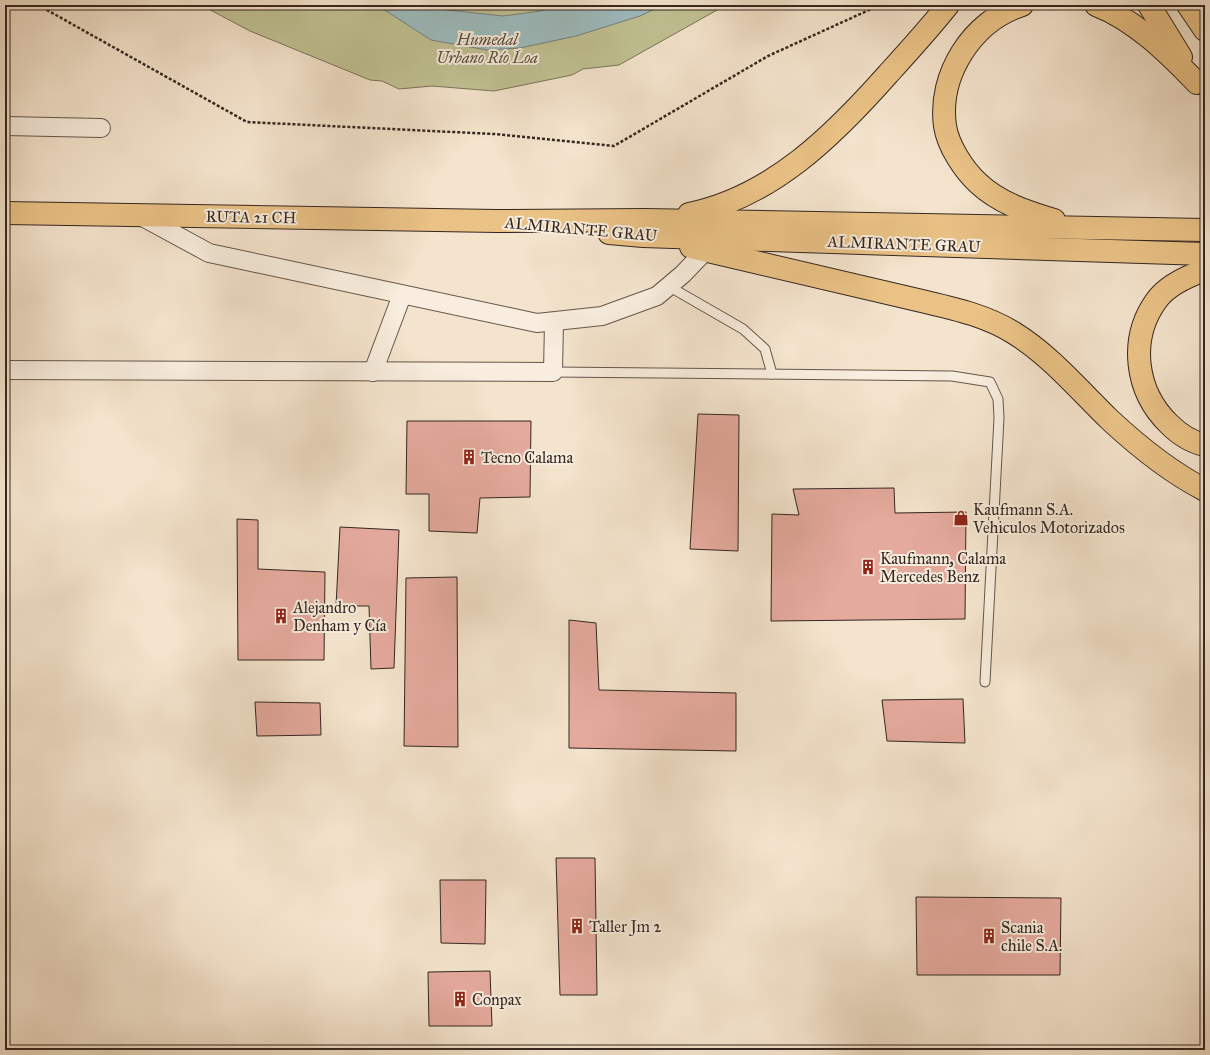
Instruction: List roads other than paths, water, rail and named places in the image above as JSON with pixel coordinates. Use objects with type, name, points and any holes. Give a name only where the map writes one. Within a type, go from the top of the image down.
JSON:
[{"type":"highway","points":[[644,228],[724,204],[742,196],[788,168],[820,144],[853,113],[948,5]]},
{"type":"highway","points":[[1022,5],[994,19],[980,29],[969,41],[954,68],[945,98],[945,128],[950,142],[966,169],[978,183],[991,194],[1028,212],[1078,227]]},
{"type":"highway","points":[[1096,5],[1130,23],[1146,35],[1176,61],[1201,89]]},
{"type":"highway","points":[[1149,5],[1201,89]]},
{"type":"highway","points":[[1188,5],[1205,30]]},
{"type":"highway","name":"RUTA 21 CH","points":[[5,213],[497,221]]},
{"type":"highway","name":"ALMIRANTE GRAU","points":[[497,221],[1205,254]]},
{"type":"highway","name":"ALMIRANTE GRAU","points":[[644,228],[1078,227],[1205,230]]},
{"type":"highway","points":[[644,228],[705,250],[964,311],[999,324],[1014,333],[1052,361],[1111,420],[1149,453],[1176,474],[1205,490]]},
{"type":"highway","points":[[1205,270],[1166,290],[1157,300],[1145,320],[1141,332],[1138,360],[1146,391],[1153,405],[1165,420],[1188,439],[1205,445]]},
{"type":"street","points":[[5,126],[101,128]]},
{"type":"street","points":[[138,215],[209,253],[538,324],[602,316],[657,296],[670,287],[705,250]]},
{"type":"street","points":[[373,372],[402,295]]},
{"type":"street","points":[[5,370],[553,372],[554,322]]},
{"type":"lane","points":[[670,287],[743,328],[765,349],[772,374]]},
{"type":"lane","points":[[553,372],[952,376],[990,382],[998,399],[999,418],[985,682]]},
{"type":"water","points":[[377,5],[402,5],[503,16],[541,11],[564,5],[663,5],[640,16],[576,36],[520,48],[487,50],[431,40]]},
{"type":"place","name":"Tecno Calama","points":[[469,457]]},
{"type":"place","name":"Kaufmann S.A. Vehiculos Motorizados","points":[[961,518]]},
{"type":"place","name":"Kaufmann, Calama Mercedes Benz","points":[[868,567]]},
{"type":"place","name":"Alejandro Denham y Cía","points":[[281,616]]},
{"type":"place","name":"Taller Jm 2","points":[[577,926]]},
{"type":"place","name":"Scania chile S.A.","points":[[989,936]]},
{"type":"place","name":"Conpax","points":[[460,999]]},
{"type":"park label","name":"Humedal Urbano Río Loa","points":[[487,48]]}]
